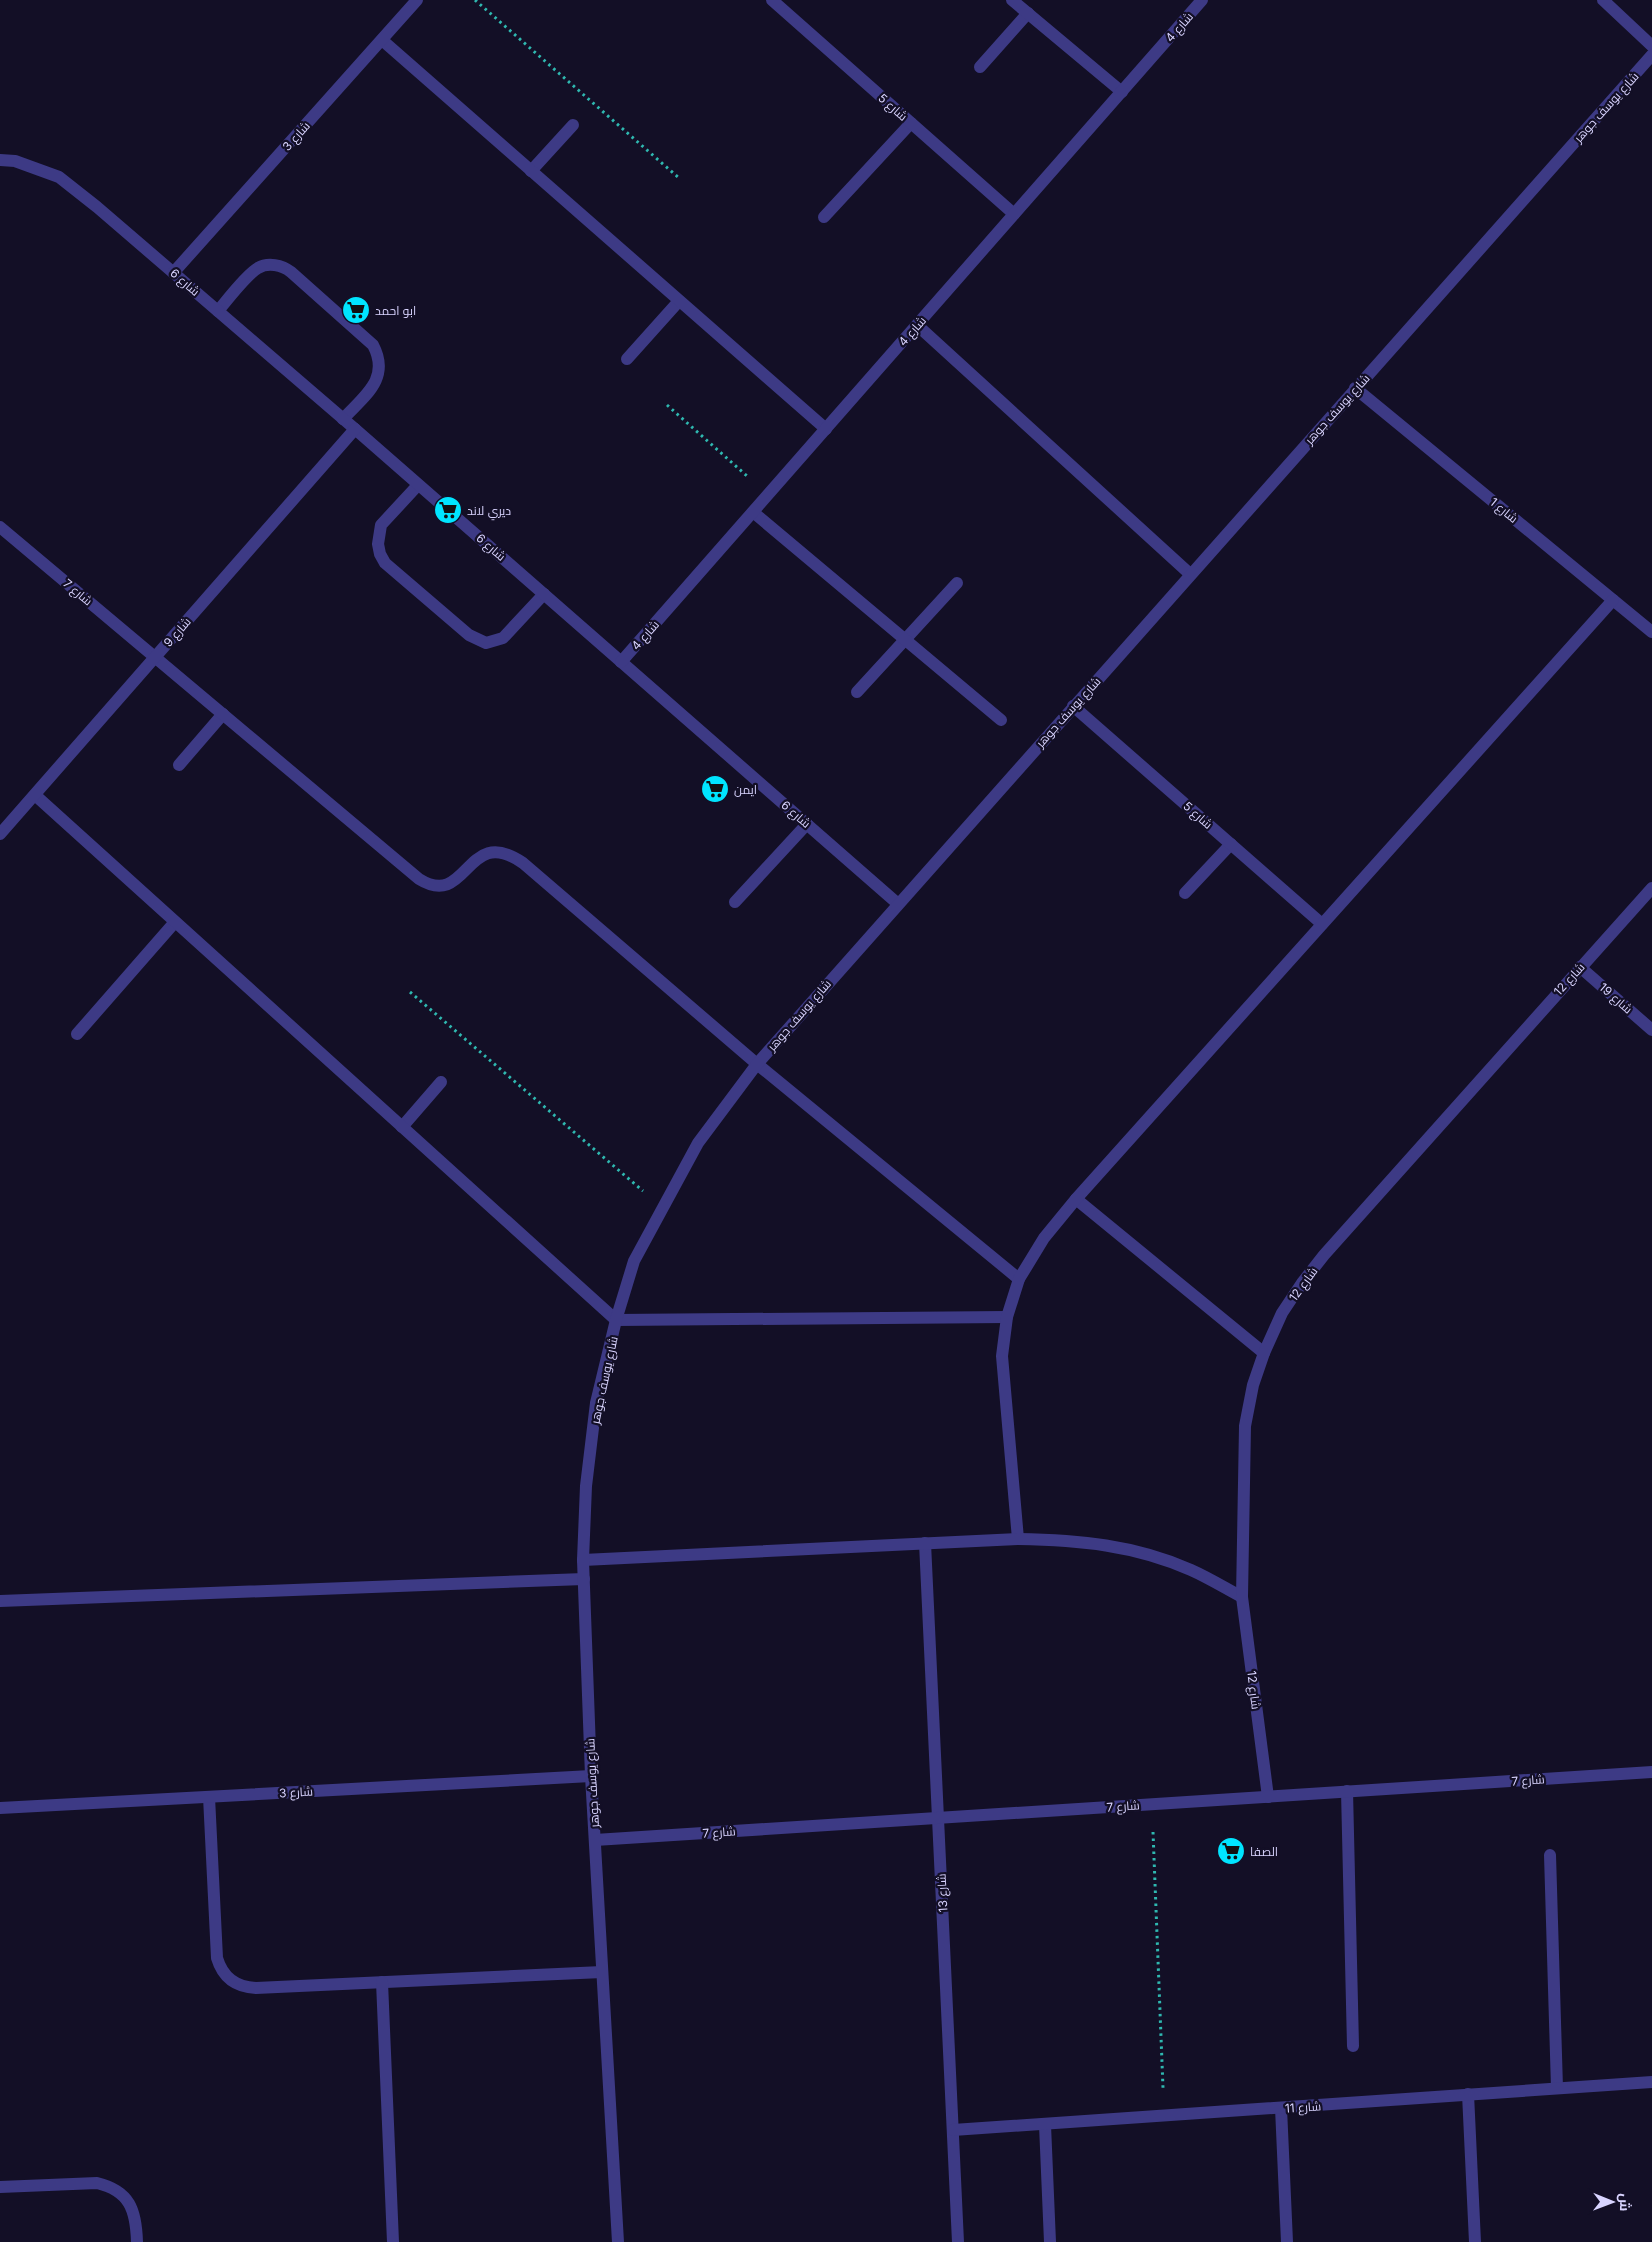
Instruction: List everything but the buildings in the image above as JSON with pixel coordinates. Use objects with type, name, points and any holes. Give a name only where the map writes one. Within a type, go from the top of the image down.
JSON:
[{"type":"street","name":"شارع 3","points":[[174,272],[417,0]]},
{"type":"street","name":"شارع 5","points":[[772,0],[1014,214]]},
{"type":"street","points":[[1012,0],[1122,92]]},
{"type":"street","name":"شارع 4","points":[[621,662],[1202,0]]},
{"type":"street","points":[[1603,0],[1652,46]]},
{"type":"street","points":[[980,67],[1028,13]]},
{"type":"street","points":[[382,40],[826,429]]},
{"type":"street","name":"شارع يوسف جوهر","points":[[618,2242],[591,1776],[583,1560],[586,1486],[596,1403],[616,1320],[634,1261],[698,1143],[757,1064],[897,903],[1652,55]]},
{"type":"street","points":[[824,217],[911,123]]},
{"type":"street","points":[[531,171],[574,125]]},
{"type":"street","name":"شارع 6","points":[[0,160],[15,161],[59,177],[174,272],[897,903]]},
{"type":"street","points":[[218,311],[257,268],[275,265],[284,267],[291,272],[373,345],[378,354],[380,364],[376,382],[343,419]]},
{"type":"street","points":[[627,359],[679,300]]},
{"type":"street","points":[[917,325],[1190,574]]},
{"type":"street","name":"شارع 1","points":[[1355,388],[1652,632]]},
{"type":"street","name":"شارع 9","points":[[0,834],[356,429]]},
{"type":"street","points":[[418,485],[381,525],[378,544],[385,563],[469,636],[486,643],[503,638],[544,594]]},
{"type":"street","points":[[753,512],[1001,720]]},
{"type":"street","name":"شارع 7","points":[[0,527],[428,884],[437,887],[447,885],[456,880],[477,858],[488,853],[501,853],[513,856],[757,1064],[1020,1279]]},
{"type":"street","points":[[857,692],[957,583]]},
{"type":"street","points":[[1018,1539],[1002,1356],[1007,1317],[1020,1279],[1044,1238],[1322,924],[1613,600]]},
{"type":"street","name":"شارع 5","points":[[1073,706],[1322,924]]},
{"type":"street","points":[[179,766],[223,714]]},
{"type":"street","points":[[35,795],[616,1320],[1007,1317]]},
{"type":"street","points":[[735,902],[808,824]]},
{"type":"street","points":[[1185,893],[1231,844]]},
{"type":"street","name":"شارع 12","points":[[1268,1797],[1242,1597],[1245,1426],[1253,1385],[1264,1353],[1282,1313],[1302,1283],[1652,888]]},
{"type":"street","points":[[77,1034],[175,922]]},
{"type":"street","name":"شارع 19","points":[[1580,967],[1652,1030]]},
{"type":"street","points":[[402,1127],[441,1082]]},
{"type":"street","points":[[1076,1200],[1264,1353]]},
{"type":"street","points":[[583,1560],[1018,1539],[1077,1540],[1134,1550],[1190,1570],[1242,1597]]},
{"type":"street","name":"شارع 13","points":[[925,1543],[958,2242]]},
{"type":"street","points":[[0,1601],[584,1579]]},
{"type":"street","name":"شارع 7","points":[[595,1840],[1652,1772]]},
{"type":"street","name":"شارع 3","points":[[0,1808],[591,1776]]},
{"type":"street","points":[[1347,1791],[1353,2046]]},
{"type":"street","points":[[209,1796],[217,1958],[220,1968],[235,1984],[256,1988],[602,1972]]},
{"type":"street","points":[[1550,1855],[1557,2088]]},
{"type":"street","points":[[382,1982],[394,2242]]},
{"type":"street","name":"شارع 11","points":[[953,2130],[1652,2082]]},
{"type":"street","points":[[1468,2094],[1475,2242]]},
{"type":"street","points":[[1281,2108],[1287,2242]]},
{"type":"street","points":[[1045,2125],[1050,2242]]},
{"type":"street","points":[[0,2187],[97,2183],[110,2186],[120,2192],[129,2202],[136,2226],[137,2242]]},
{"type":"path","points":[[475,0],[679,178]]},
{"type":"path","points":[[667,405],[769,494]]},
{"type":"path","points":[[410,992],[662,1208]]},
{"type":"path","points":[[1152,1804],[1164,2116]]},
{"type":"place","name":"ابو احمد","points":[[356,310]]},
{"type":"place","name":"ديري لاند","points":[[448,510]]},
{"type":"place","name":"ايمن","points":[[715,789]]},
{"type":"place","name":"الصفا","points":[[1231,1851]]}]
